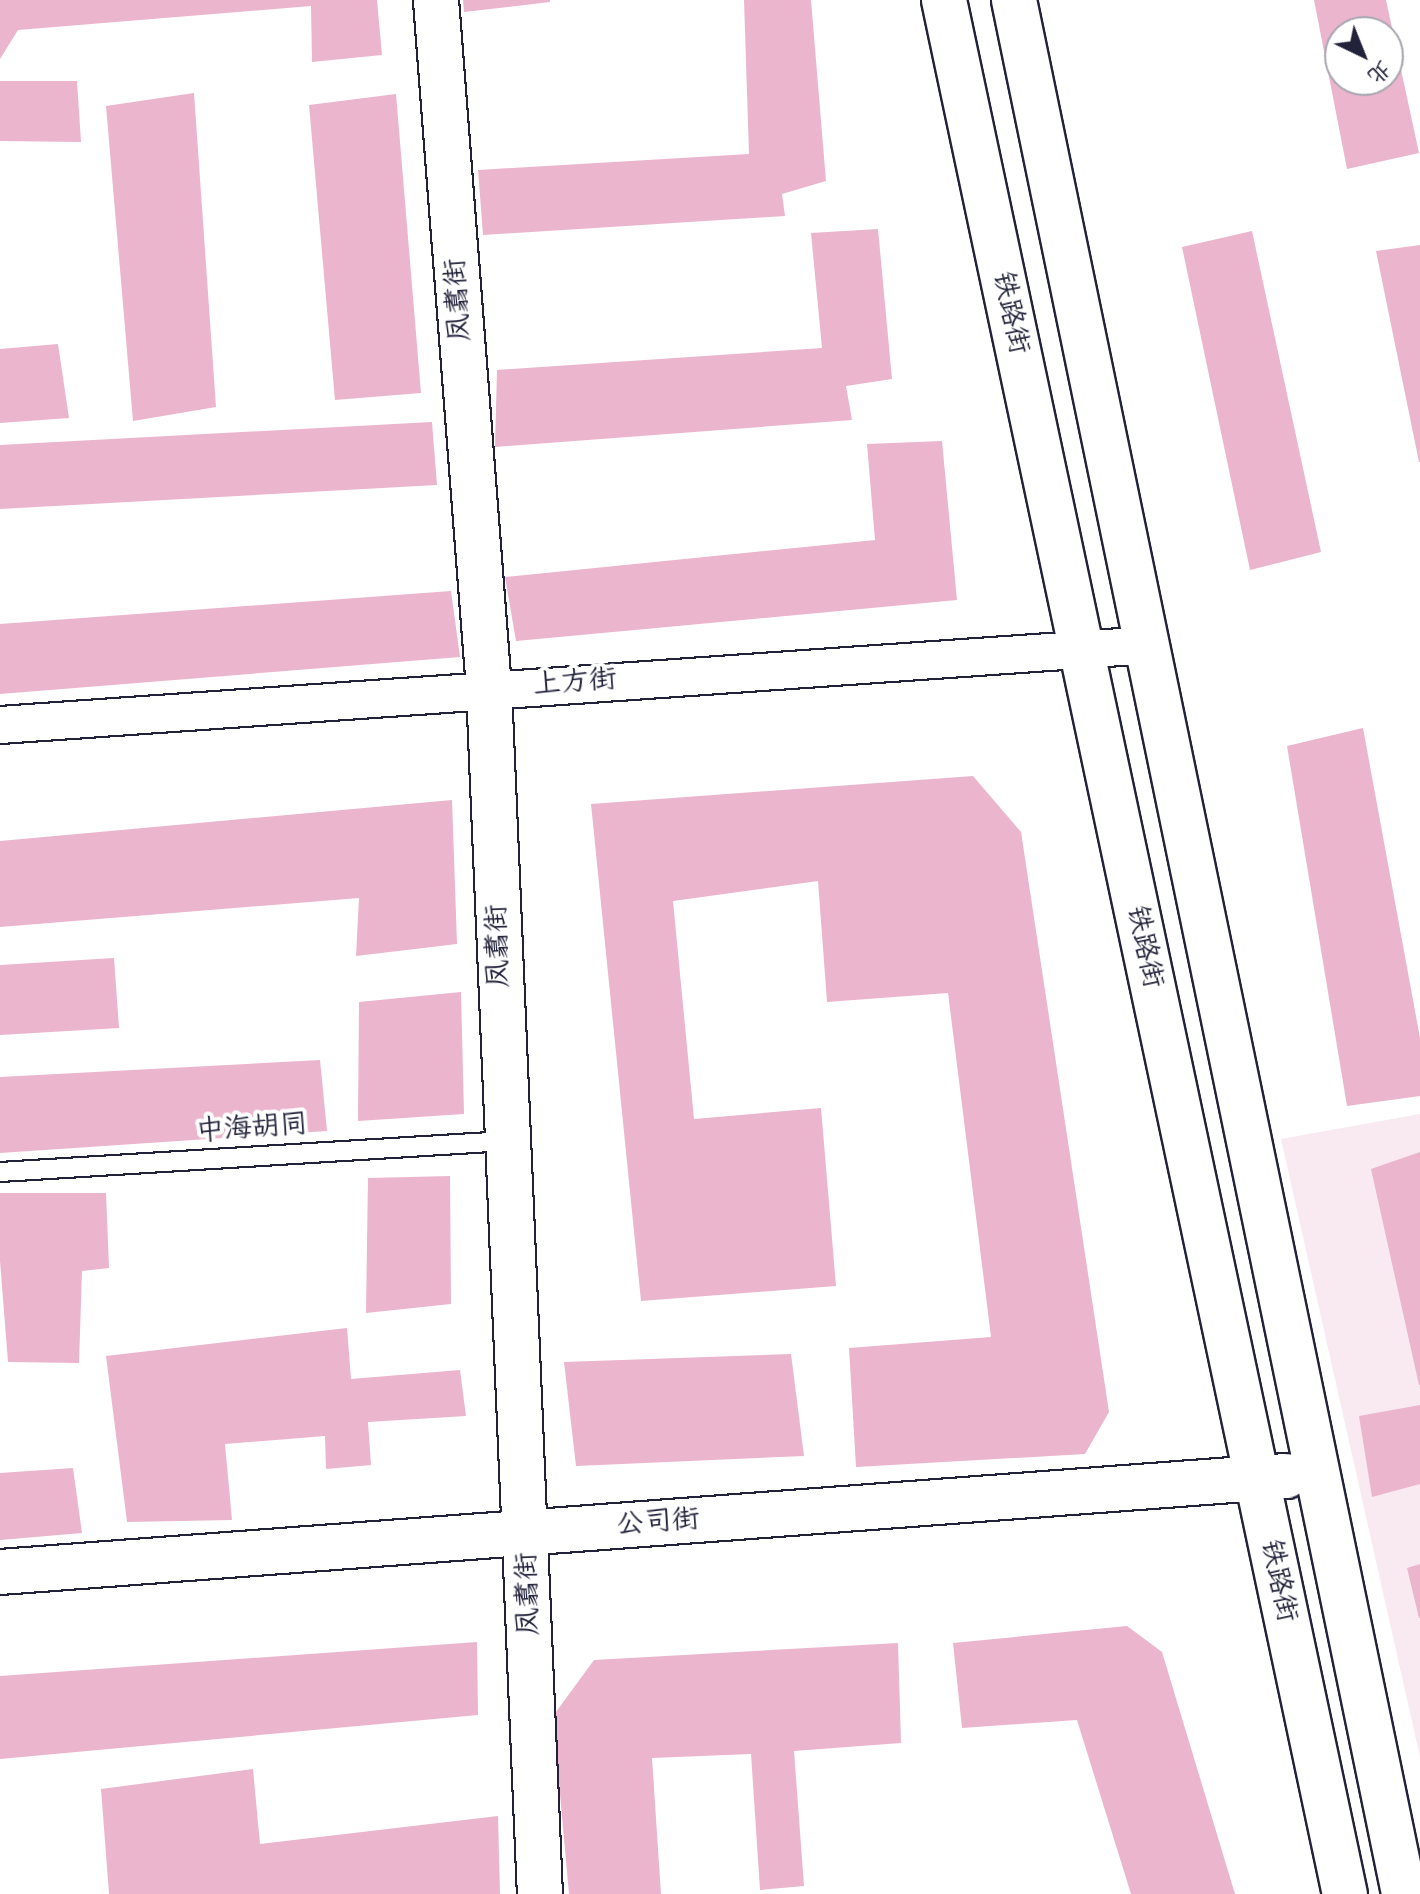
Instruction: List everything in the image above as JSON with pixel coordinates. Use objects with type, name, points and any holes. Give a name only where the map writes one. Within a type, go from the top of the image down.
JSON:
[{"type":"main road","name":"凤翥街","points":[[436,0],[489,689],[540,1894]]},
{"type":"main road","name":"铁路街","points":[[944,0],[1345,1894]]},
{"type":"main road","points":[[1014,0],[1150,645],[1316,1474],[1404,1894]]},
{"type":"main road","name":"公司街","points":[[0,1572],[1316,1474]]},
{"type":"street","name":"上方街","points":[[0,725],[1150,645]]},
{"type":"lane","name":"中海胡同","points":[[0,1172],[507,1141]]},
{"type":"shaded area","points":[[1420,1114],[1420,1757],[1281,1139]]},
{"type":"building","points":[[0,0],[377,0],[382,55],[312,62],[311,6],[18,30],[0,59]]},
{"type":"building","points":[[463,0],[550,0],[550,2],[464,12]]},
{"type":"building","points":[[744,0],[811,0],[826,181],[782,194],[785,216],[483,235],[478,170],[749,154]]},
{"type":"building","points":[[1314,0],[1386,0],[1389,16],[1324,16],[1324,51]]},
{"type":"building","points":[[0,81],[77,81],[81,142],[0,141]]},
{"type":"building","points":[[1404,83],[1419,153],[1347,169],[1333,96],[1404,96]]},
{"type":"building","points":[[194,93],[216,407],[133,421],[106,106]]},
{"type":"building","points":[[396,94],[421,393],[335,400],[309,105]]},
{"type":"building","points":[[878,229],[892,379],[846,386],[852,420],[495,447],[497,370],[822,348],[811,233]]},
{"type":"building","points":[[1252,231],[1321,552],[1250,570],[1182,247]]},
{"type":"building","points":[[1420,245],[1420,462],[1419,462],[1376,251]]},
{"type":"building","points":[[58,344],[69,418],[0,423],[0,349]]},
{"type":"building","points":[[432,422],[437,485],[0,509],[0,445]]},
{"type":"building","points":[[942,441],[957,600],[516,641],[505,577],[875,540],[867,444]]},
{"type":"building","points":[[451,591],[460,657],[0,694],[0,624]]},
{"type":"building","points":[[1363,728],[1420,1038],[1420,1096],[1347,1106],[1287,746]]},
{"type":"building","points":[[973,776],[1021,832],[1109,1412],[1085,1454],[856,1467],[849,1348],[991,1337],[948,993],[827,1002],[818,881],[673,901],[694,1119],[821,1108],[836,1286],[641,1301],[591,804]]},
{"type":"building","points":[[452,800],[457,944],[356,956],[359,898],[0,927],[0,841]]},
{"type":"building","points":[[114,958],[119,1028],[0,1035],[0,965]]},
{"type":"building","points":[[461,992],[464,1114],[358,1121],[359,1002]]},
{"type":"building","points":[[320,1060],[327,1131],[0,1153],[0,1077]]},
{"type":"building","points":[[1420,1152],[1420,1385],[1419,1385],[1371,1169]]},
{"type":"building","points":[[450,1176],[451,1304],[366,1313],[368,1178]]},
{"type":"building","points":[[0,1193],[106,1193],[109,1268],[82,1271],[79,1363],[8,1362],[0,1261]]},
{"type":"building","points":[[347,1328],[351,1379],[460,1370],[466,1416],[368,1422],[371,1465],[326,1469],[325,1436],[225,1444],[232,1520],[127,1522],[106,1356]]},
{"type":"building","points":[[791,1354],[804,1456],[576,1466],[564,1362]]},
{"type":"building","points":[[1420,1405],[1420,1484],[1372,1497],[1359,1416]]},
{"type":"building","points":[[73,1468],[82,1533],[0,1540],[0,1473]]},
{"type":"building","points":[[1420,1564],[1420,1618],[1419,1618],[1407,1568]]},
{"type":"building","points":[[1127,1626],[1162,1652],[1235,1894],[1131,1894],[1077,1720],[962,1728],[953,1643]]},
{"type":"building","points":[[477,1642],[478,1715],[0,1759],[0,1676]]},
{"type":"building","points":[[898,1643],[901,1743],[794,1751],[804,1886],[760,1890],[751,1754],[652,1758],[661,1894],[569,1894],[553,1716],[594,1660]]},
{"type":"building","points":[[253,1769],[260,1844],[498,1816],[500,1894],[109,1894],[101,1789]]}]
